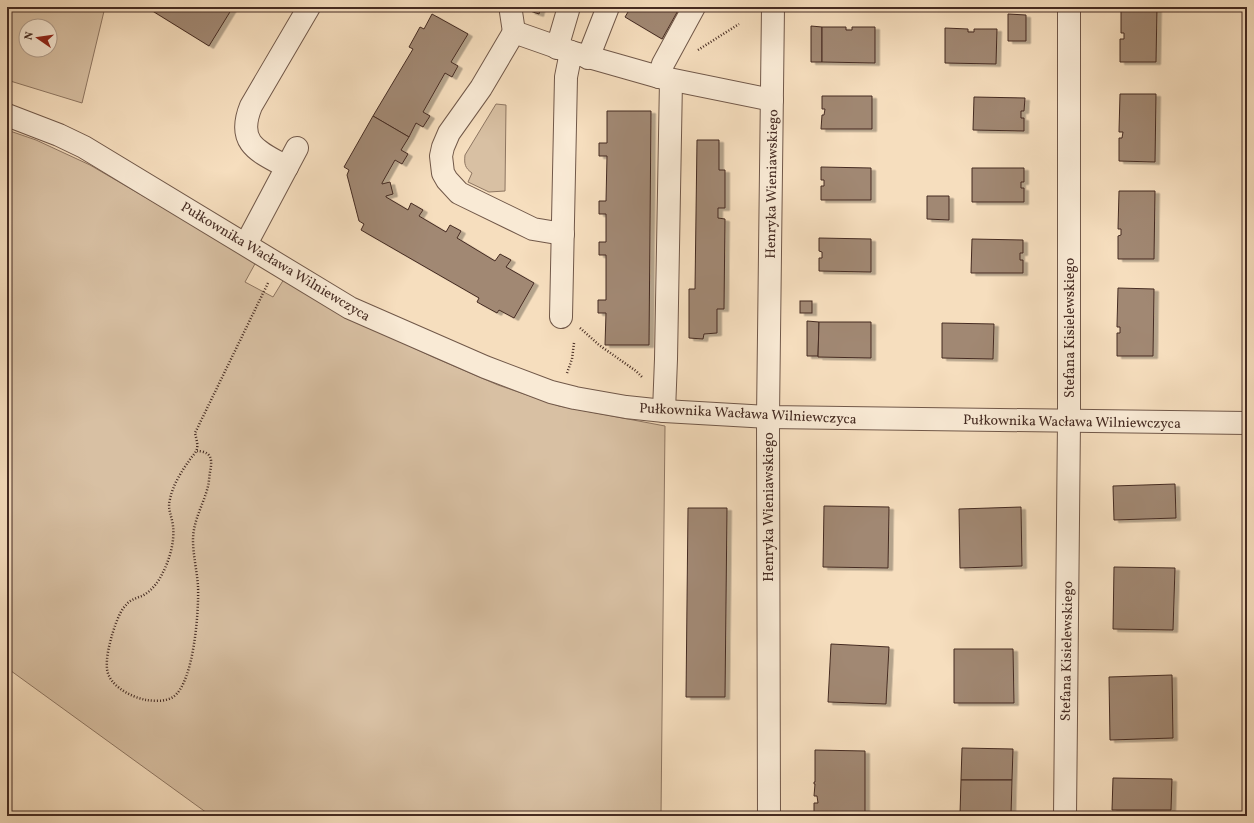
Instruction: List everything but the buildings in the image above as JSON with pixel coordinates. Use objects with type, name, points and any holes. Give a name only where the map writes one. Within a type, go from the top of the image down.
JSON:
[{"type":"street","points":[[286,167],[260,152],[252,145],[246,136],[245,126],[251,106],[309,7]]},
{"type":"street","points":[[569,7],[572,53],[566,77],[563,234],[570,322]]},
{"type":"street","points":[[572,53],[608,7]]},
{"type":"street","points":[[664,401],[665,79],[663,64],[694,7]]},
{"type":"street","name":"Henryka Wieniawskiego","points":[[769,816],[768,417],[773,7]]},
{"type":"street","name":"Stefana Kisielewskiego","points":[[1064,816],[1069,421],[1069,7]]},
{"type":"street","points":[[563,234],[533,229],[459,193],[447,180],[441,165],[443,147],[449,133],[481,88],[510,14],[572,53],[665,79],[772,100]]},
{"type":"street","name":"Pułkownika Wacława Wilniewczyca","points":[[7,115],[59,135],[84,147],[278,263],[350,308],[484,367],[551,392],[575,398],[626,407],[664,401],[768,417],[1247,423]]},
{"type":"street","points":[[246,244],[296,148]]},
{"type":"path","points":[[696,51],[739,24]]},
{"type":"path","points":[[197,451],[208,454],[211,462],[207,489],[196,519],[193,534],[198,603],[190,661],[182,686],[174,696],[168,700],[162,701],[145,700],[130,695],[113,681],[107,669],[108,652],[115,626],[125,605],[150,590],[155,585],[165,568],[169,558],[174,533],[168,508],[174,487],[182,471],[197,451],[195,433],[278,263]]},
{"type":"path","points":[[570,322],[636,371],[664,401]]},
{"type":"path","points":[[574,343],[572,359],[566,374],[574,375]]},
{"type":"shaded area","points":[[7,7],[105,7],[82,103],[7,80]]},
{"type":"shaded area","points":[[496,104],[506,105],[505,191],[489,192],[468,182],[472,173],[466,167],[465,155]]},
{"type":"shaded area","points":[[7,130],[36,140],[90,165],[256,262],[245,282],[273,297],[284,279],[335,311],[433,357],[498,385],[559,406],[665,426],[661,816],[208,816],[207,813],[7,668]]}]
